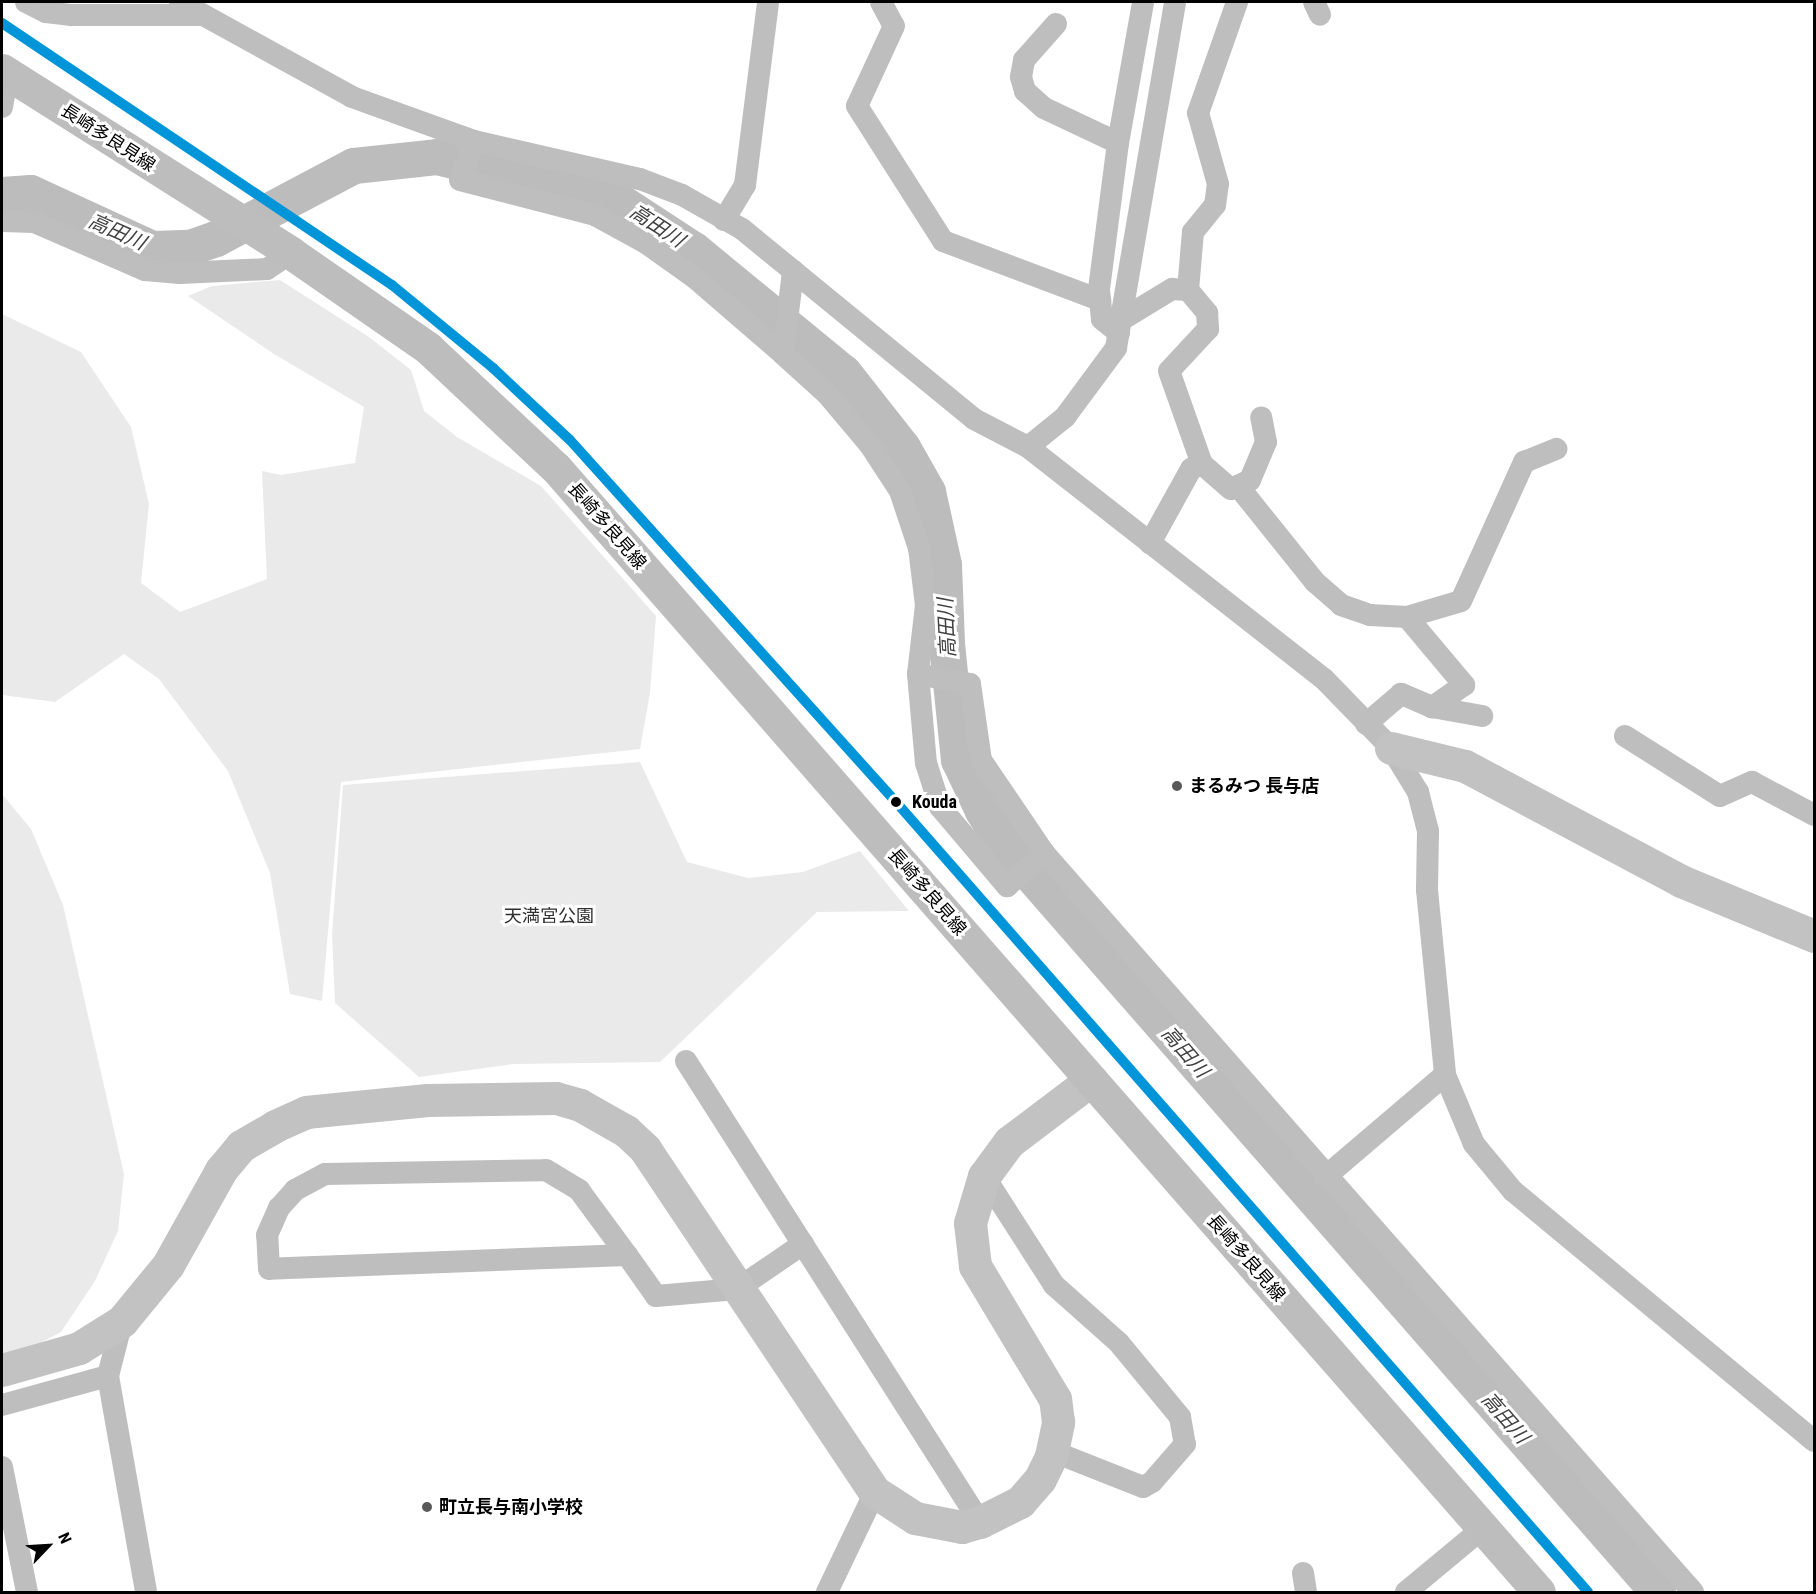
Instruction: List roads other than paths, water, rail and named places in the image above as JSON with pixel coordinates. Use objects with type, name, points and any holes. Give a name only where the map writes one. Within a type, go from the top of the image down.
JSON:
[{"type":"main road","name":"長崎多良見線","points":[[5,72],[280,247],[428,348],[556,468],[1539,1593]]},
{"type":"street","points":[[26,2],[46,12],[72,15],[200,15]]},
{"type":"street","points":[[180,2],[352,97],[472,145],[640,178],[682,195],[742,229],[974,419],[1028,447],[1324,679],[1391,748],[1418,792],[1428,831],[1427,890],[1445,1075],[1474,1144],[1513,1191],[1815,1442]]},
{"type":"street","points":[[724,220],[746,185],[768,2]]},
{"type":"street","points":[[881,2],[894,26],[857,106],[943,241],[1100,300]]},
{"type":"street","points":[[1120,326],[1102,319],[1100,300],[1118,143],[1143,2]]},
{"type":"street","points":[[1028,447],[1065,417],[1116,348],[1175,2]]},
{"type":"street","points":[[1188,290],[1193,231],[1215,205],[1218,184],[1198,113],[1237,2]]},
{"type":"street","points":[[1056,24],[1024,60],[1021,77],[1025,91],[1044,108],[1118,143]]},
{"type":"street","points":[[2,107],[5,72]]},
{"type":"street","points":[[472,145],[460,180],[595,215],[646,243],[695,278],[783,354],[827,394],[870,445],[900,491],[919,548],[926,605],[918,674],[926,763],[940,807],[1007,886],[1044,854]]},
{"type":"street","points":[[2,220],[34,222],[145,270],[180,273],[267,269],[280,247]]},
{"type":"street","points":[[783,354],[793,271]]},
{"type":"street","points":[[1120,326],[1172,289],[1188,290],[1202,302],[1208,329],[1169,371],[1202,464],[1231,489],[1250,480],[1262,461],[1266,442],[1261,417]]},
{"type":"street","points":[[1238,486],[1315,582],[1341,605],[1370,615],[1407,616],[1461,601],[1524,462],[1557,449]]},
{"type":"street","points":[[1150,543],[1191,470],[1202,464]]},
{"type":"street","points":[[1407,616],[1464,686],[1432,707]]},
{"type":"street","points":[[918,674],[970,684],[981,760],[1044,854],[1325,1177],[1693,1593]]},
{"type":"street","points":[[1366,724],[1401,694],[1432,707],[1482,716]]},
{"type":"street","points":[[1625,736],[1720,796],[1752,782],[1815,815]]},
{"type":"street","points":[[1391,748],[1465,766],[1681,881],[1815,936]]},
{"type":"street","points":[[686,1061],[980,1522]]},
{"type":"street","points":[[1325,1177],[1445,1075]]},
{"type":"street","points":[[2,1370],[79,1348],[122,1321],[168,1265],[221,1170],[241,1146],[306,1112],[428,1100],[555,1098],[580,1105],[626,1131],[645,1149],[875,1492],[915,1518],[962,1527],[980,1522],[1020,1502],[1040,1479],[1052,1451],[1058,1422],[1055,1399],[975,1266],[970,1223],[984,1176],[1009,1142],[1091,1080]]},
{"type":"street","points":[[627,1255],[269,1269],[267,1235],[279,1208],[296,1190],[325,1174],[546,1170],[579,1190],[627,1255],[656,1296],[737,1289],[803,1244]]},
{"type":"street","points":[[984,1176],[1054,1285],[1119,1343],[1180,1417],[1185,1444],[1152,1482],[1143,1487],[1052,1451]]},
{"type":"street","points":[[122,1321],[108,1376],[146,1593]]},
{"type":"street","points":[[2,1405],[108,1376]]},
{"type":"street","points":[[2,1467],[27,1593]]},
{"type":"street","points":[[827,1593],[875,1492]]},
{"type":"street","points":[[1406,1593],[1483,1528]]},
{"type":"waterway","name":"高田川","points":[[2,195],[31,193],[153,249],[190,248],[216,239],[354,166],[437,157],[619,201],[694,250],[844,373],[903,448],[928,492],[944,565],[947,644],[959,760],[983,811],[1004,844],[1658,1592]]},
{"type":"place","name":"まるみつ 長与店","points":[[1177,786]]},
{"type":"place","name":"Kouda","points":[[896,802]]},
{"type":"place","name":"町立長与南小学校","points":[[427,1507]]},
{"type":"park label","name":"天満宮公園","points":[[549,916]]}]
